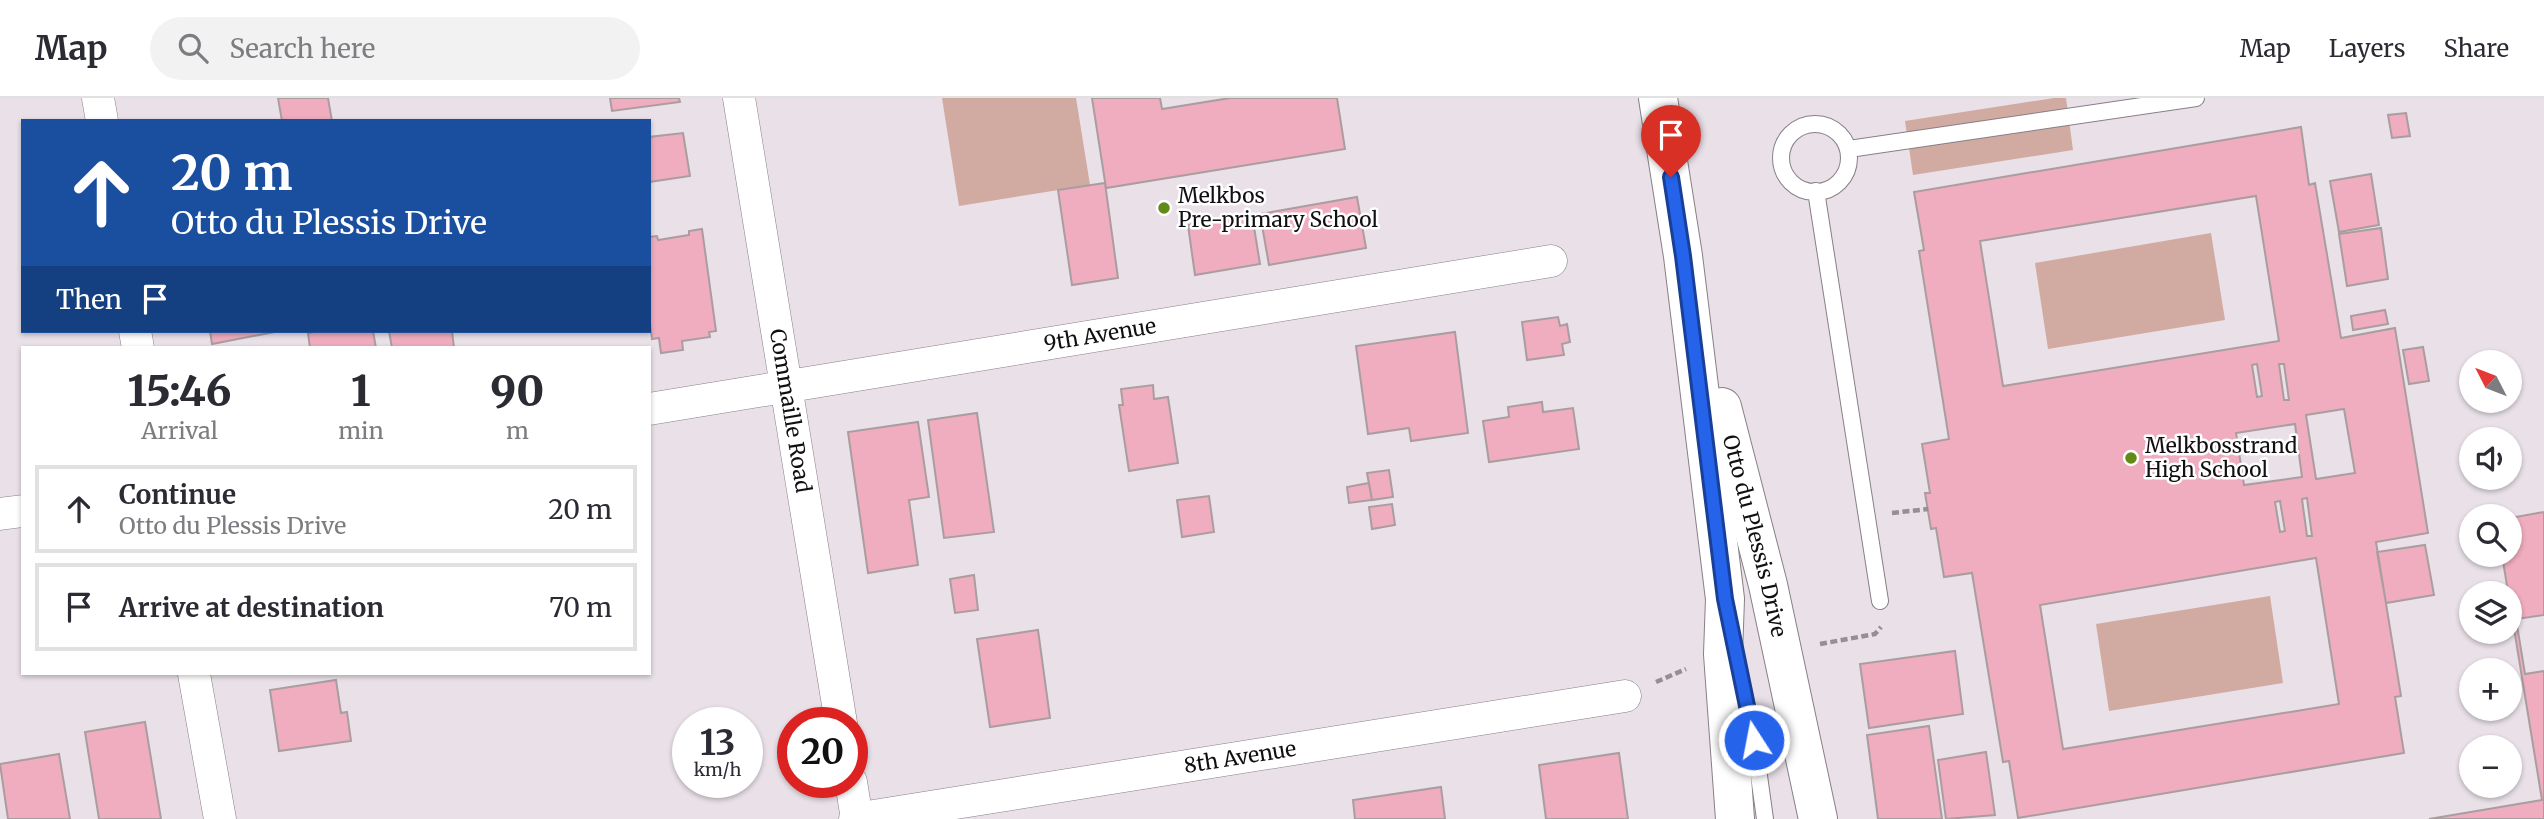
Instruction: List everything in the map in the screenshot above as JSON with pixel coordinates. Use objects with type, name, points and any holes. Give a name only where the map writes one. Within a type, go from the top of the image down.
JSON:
[{"type":"main road","name":"Otto du Plessis Drive","points":[[1658,98],[1683,256],[1725,599],[1723,654],[1735,819]]},
{"type":"main road","name":"Otto du Plessis Drive","points":[[1683,256],[1768,584],[1818,819]]},
{"type":"street","points":[[98,98],[102,119]]},
{"type":"street","name":"Commaille Road","points":[[739,98],[838,707]]},
{"type":"street","name":"9th Avenue","points":[[651,409],[1551,261]]},
{"type":"street","points":[[0,514],[21,511]]},
{"type":"street","points":[[194,675],[220,819]]},
{"type":"street","name":"8th Avenue","points":[[856,819],[1625,696]]},
{"type":"street","points":[[853,798],[856,819]]},
{"type":"lane","points":[[1849,149],[2137,102],[2196,98]]},
{"type":"lane","points":[[1811,124],[1828,126],[1841,135],[1849,149],[1849,166],[1841,180],[1827,190],[1816,191],[1811,192],[1795,186],[1785,173],[1781,158],[1785,142],[1796,129],[1811,124]]},
{"type":"lane","points":[[1816,191],[1880,601]]},
{"type":"lane","points":[[1768,584],[1792,771]]},
{"type":"lane","points":[[1725,599],[1754,740],[1765,819]]},
{"type":"path","points":[[1782,651],[1875,634],[1882,624],[1880,601]]},
{"type":"path","points":[[1625,696],[1723,654]]},
{"type":"shaded area","points":[[942,98],[1076,98],[1090,185],[959,206]]},
{"type":"shaded area","points":[[2066,98],[2073,150],[1913,175],[1905,121]]},
{"type":"shaded area","points":[[2211,233],[2225,320],[2048,349],[2035,263]]},
{"type":"shaded area","points":[[2270,596],[2283,683],[2109,711],[2096,624]]},
{"type":"building","points":[[278,98],[328,98],[332,119],[282,119]]},
{"type":"building","points":[[610,98],[679,98],[680,102],[612,111]]},
{"type":"building","points":[[1092,98],[1160,98],[1162,109],[1230,98],[1337,98],[1345,149],[1106,188]]},
{"type":"building","points":[[2406,113],[2410,136],[2392,138],[2388,115]]},
{"type":"building","points":[[2301,127],[2309,185],[2315,183],[2341,338],[2395,328],[2428,533],[2376,542],[2401,696],[2395,697],[2404,753],[2018,818],[2009,761],[2003,762],[1972,573],[1944,577],[1936,528],[1931,529],[1925,493],[1930,493],[1922,444],[1949,439],[1919,251],[1924,250],[1914,192]],"holes":[[[2256,196],[2279,341],[2003,386],[1980,241]],[[2257,364],[2262,396],[2257,397],[2252,365]],[[2279,364],[2284,364],[2289,400],[2284,400]],[[2344,409],[2355,473],[2316,479],[2306,415]],[[2295,424],[2302,477],[2244,485],[2236,433]],[[2307,498],[2312,536],[2307,536],[2302,499]],[[2280,501],[2285,531],[2280,532],[2275,502]],[[2316,558],[2339,704],[2063,749],[2040,605]]]},
{"type":"building","points":[[683,133],[690,176],[651,182],[651,137]]},
{"type":"building","points":[[2371,174],[2379,225],[2339,232],[2330,181]]},
{"type":"building","points":[[1105,183],[1118,278],[1072,285],[1058,190]]},
{"type":"building","points":[[1357,197],[1366,248],[1269,265],[1260,214]]},
{"type":"building","points":[[1252,215],[1260,264],[1195,275],[1188,225]]},
{"type":"building","points":[[2381,228],[2388,279],[2347,286],[2339,234]]},
{"type":"building","points":[[702,229],[716,331],[709,332],[710,337],[682,341],[683,350],[661,353],[659,338],[652,339],[651,331],[651,237],[657,236],[658,240],[689,235],[689,231]]},
{"type":"building","points":[[2385,310],[2388,324],[2353,330],[2351,316]]},
{"type":"building","points":[[1558,317],[1560,326],[1567,324],[1570,342],[1562,344],[1564,355],[1527,360],[1522,322]]},
{"type":"building","points":[[1455,332],[1468,433],[1411,441],[1409,428],[1368,434],[1356,346]]},
{"type":"building","points":[[210,333],[270,333],[212,344]]},
{"type":"building","points":[[308,333],[373,333],[376,346],[310,346]]},
{"type":"building","points":[[389,333],[452,333],[454,346],[392,346]]},
{"type":"building","points":[[2423,347],[2429,381],[2409,384],[2403,350]]},
{"type":"building","points":[[1153,385],[1154,399],[1168,397],[1178,463],[1129,471],[1119,405],[1123,405],[1121,389]]},
{"type":"building","points":[[1542,402],[1543,412],[1573,408],[1579,449],[1489,462],[1483,421],[1509,417],[1508,407]]},
{"type":"building","points":[[977,413],[994,532],[944,538],[928,420]]},
{"type":"building","points":[[918,422],[929,497],[909,500],[918,565],[868,573],[848,432]]},
{"type":"building","points":[[1389,470],[1393,497],[1372,500],[1367,473]]},
{"type":"building","points":[[1369,483],[1372,500],[1349,503],[1347,487]]},
{"type":"building","points":[[1209,496],[1214,532],[1182,537],[1177,500]]},
{"type":"building","points":[[1392,504],[1395,525],[1372,529],[1369,507]]},
{"type":"building","points":[[2544,512],[2544,615],[2522,618],[2522,581],[2506,581],[2504,567],[2522,567],[2522,516]]},
{"type":"building","points":[[2425,545],[2434,595],[2386,603],[2377,552]]},
{"type":"building","points":[[974,575],[978,610],[955,613],[950,579]]},
{"type":"building","points":[[1038,630],[1050,718],[990,727],[977,639]]},
{"type":"building","points":[[2517,644],[2520,644],[2525,674],[2544,671],[2544,819],[2429,819],[2542,800],[2522,678],[2522,658],[2519,658]]},
{"type":"building","points":[[1955,651],[1963,714],[1869,728],[1860,664]]},
{"type":"building","points":[[336,680],[341,713],[347,712],[351,741],[279,751],[270,690]]},
{"type":"building","points":[[145,722],[161,819],[99,819],[85,732]]},
{"type":"building","points":[[1929,726],[1942,819],[1878,819],[1867,735]]},
{"type":"building","points":[[1986,752],[1995,815],[1946,819],[1938,760]]},
{"type":"building","points":[[1619,753],[1628,819],[1546,819],[1539,765]]},
{"type":"building","points":[[59,754],[70,819],[8,819],[0,764]]},
{"type":"building","points":[[1441,787],[1445,819],[1355,819],[1353,800]]},
{"type":"place","name":"Melkbos Pre-primary School","points":[[1164,208]]},
{"type":"place","name":"Melkbosstrand High School","points":[[2131,458]]},
{"type":"route","points":[[1671,177],[1725,599],[1754,740]]}]
